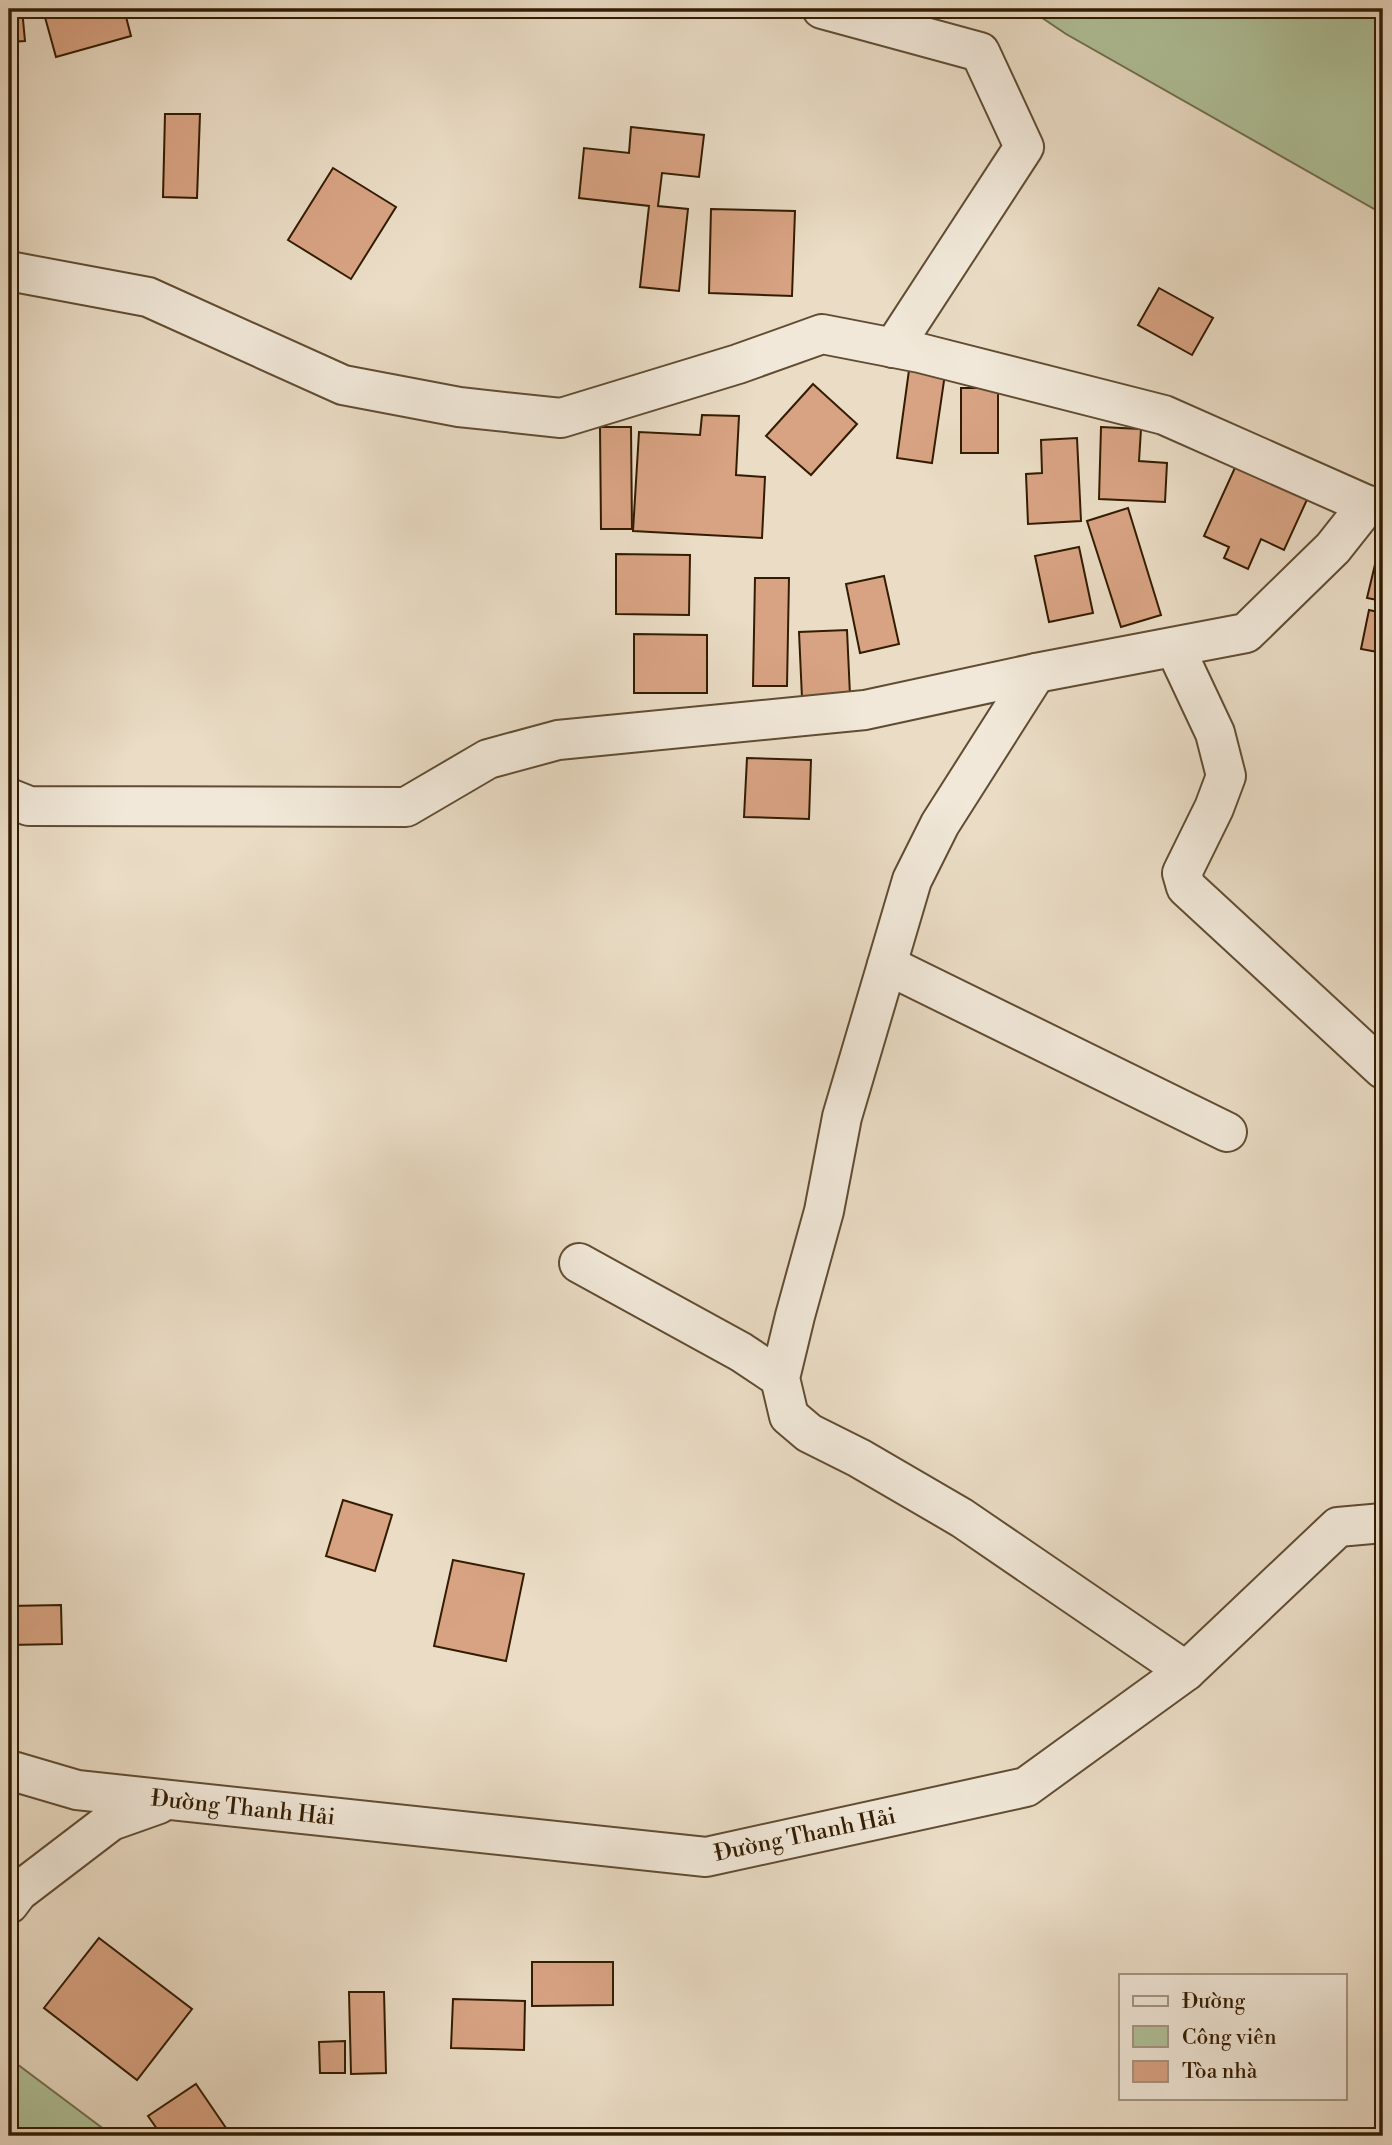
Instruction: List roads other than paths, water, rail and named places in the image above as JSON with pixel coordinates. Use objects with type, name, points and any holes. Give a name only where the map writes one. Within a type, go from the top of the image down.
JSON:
[{"type":"street","points":[[822,9],[979,52],[1024,147],[893,348]]},
{"type":"street","points":[[9,271],[148,297],[343,385],[459,407],[561,418],[738,364],[822,334],[893,348],[1164,415],[1375,506],[1246,633],[1036,673],[865,710],[558,740],[488,759],[406,807],[29,806],[9,798]]},
{"type":"street","points":[[1175,648],[1215,733],[1226,776],[1214,808],[1182,873],[1186,887],[1383,1069]]},
{"type":"street","points":[[1036,673],[940,824],[912,880],[842,1117],[824,1211],[780,1378],[789,1416],[809,1433],[859,1458],[962,1518],[1186,1671]]},
{"type":"street","points":[[887,965],[1227,1132]]},
{"type":"street","points":[[579,1263],[741,1352],[780,1378]]},
{"type":"street","name":"Đường Thanh Hải","points":[[9,1770],[77,1790],[706,1857],[1026,1787],[1186,1671],[1338,1527],[1383,1523]]},
{"type":"street","points":[[9,1904],[18,1892],[111,1821],[173,1800]]}]
